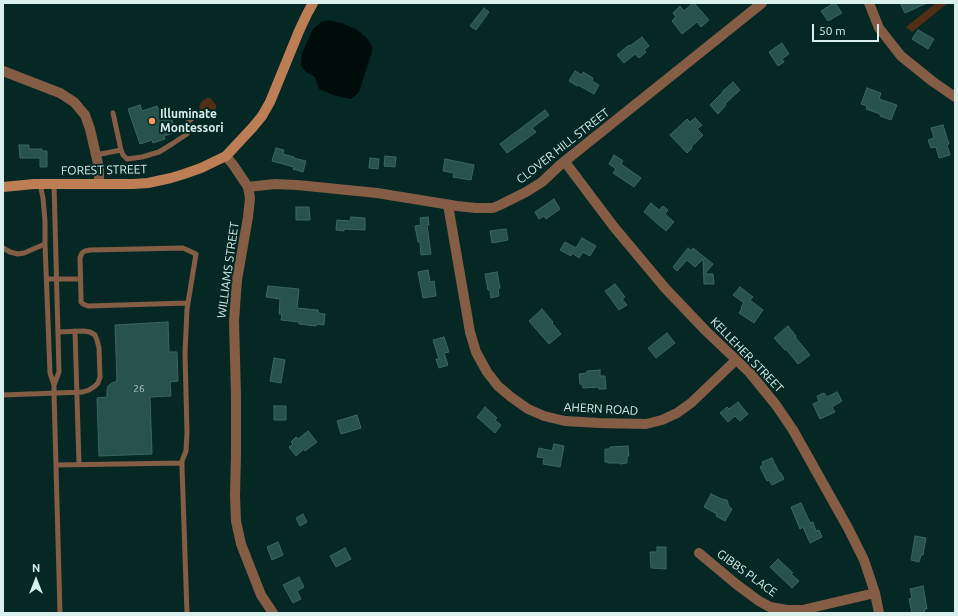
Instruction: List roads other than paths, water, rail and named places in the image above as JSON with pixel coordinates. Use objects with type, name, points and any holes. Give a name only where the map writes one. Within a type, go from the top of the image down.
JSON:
[{"type":"main road","points":[[226,156],[262,116],[270,102],[299,31],[313,3]]},
{"type":"main road","name":"FOREST STREET","points":[[3,187],[26,184],[140,184],[171,178],[201,168],[226,156]]},
{"type":"street","name":"CLOVER HILL STREET","points":[[248,187],[275,184],[364,191],[448,205],[493,208],[532,189],[542,182],[762,3]]},
{"type":"street","points":[[869,3],[879,28],[901,56],[955,97]]},
{"type":"street","points":[[3,71],[60,93],[74,102],[85,115],[90,129],[99,168],[99,184]]},
{"type":"street","points":[[226,156],[248,187]]},
{"type":"street","name":"KELLEHER STREET","points":[[565,162],[614,227],[665,288],[706,331],[750,373],[776,404],[793,430],[848,528],[864,560],[875,593],[879,613]]},
{"type":"street","name":"WILLIAMS STREET","points":[[248,187],[250,198],[237,280],[234,321],[236,396],[236,521],[241,544],[261,595],[273,613]]},
{"type":"street","name":"AHERN ROAD","points":[[448,205],[470,332],[476,352],[487,372],[498,386],[528,409],[544,416],[565,421],[606,424],[646,424],[662,420],[678,413],[691,403],[736,360]]},
{"type":"street","name":"GIBBS PLACE","points":[[698,553],[736,584],[770,607],[787,610],[802,610],[875,593]]},
{"type":"lane","points":[[113,113],[121,150],[127,159],[142,157],[159,152],[172,144],[187,134],[183,127],[197,114]]},
{"type":"lane","points":[[96,155],[121,150]]},
{"type":"lane","points":[[40,184],[45,213],[50,374],[54,385],[60,613]]},
{"type":"lane","points":[[54,184],[59,372],[54,385]]},
{"type":"lane","points":[[3,248],[18,254],[45,244]]},
{"type":"lane","points":[[186,613],[182,463],[186,451],[188,433],[185,353],[188,303],[196,254],[183,248],[90,250],[82,253],[80,258],[80,279],[83,304],[88,306],[188,303]]},
{"type":"lane","points":[[47,279],[80,279]]},
{"type":"lane","points":[[75,331],[79,464]]},
{"type":"lane","points":[[3,395],[84,392],[98,383],[100,377],[99,348],[95,335],[90,332],[58,332]]},
{"type":"lane","points":[[56,464],[182,463]]},
{"type":"place","name":"Illuminate Montessori","points":[[152,121]]}]
